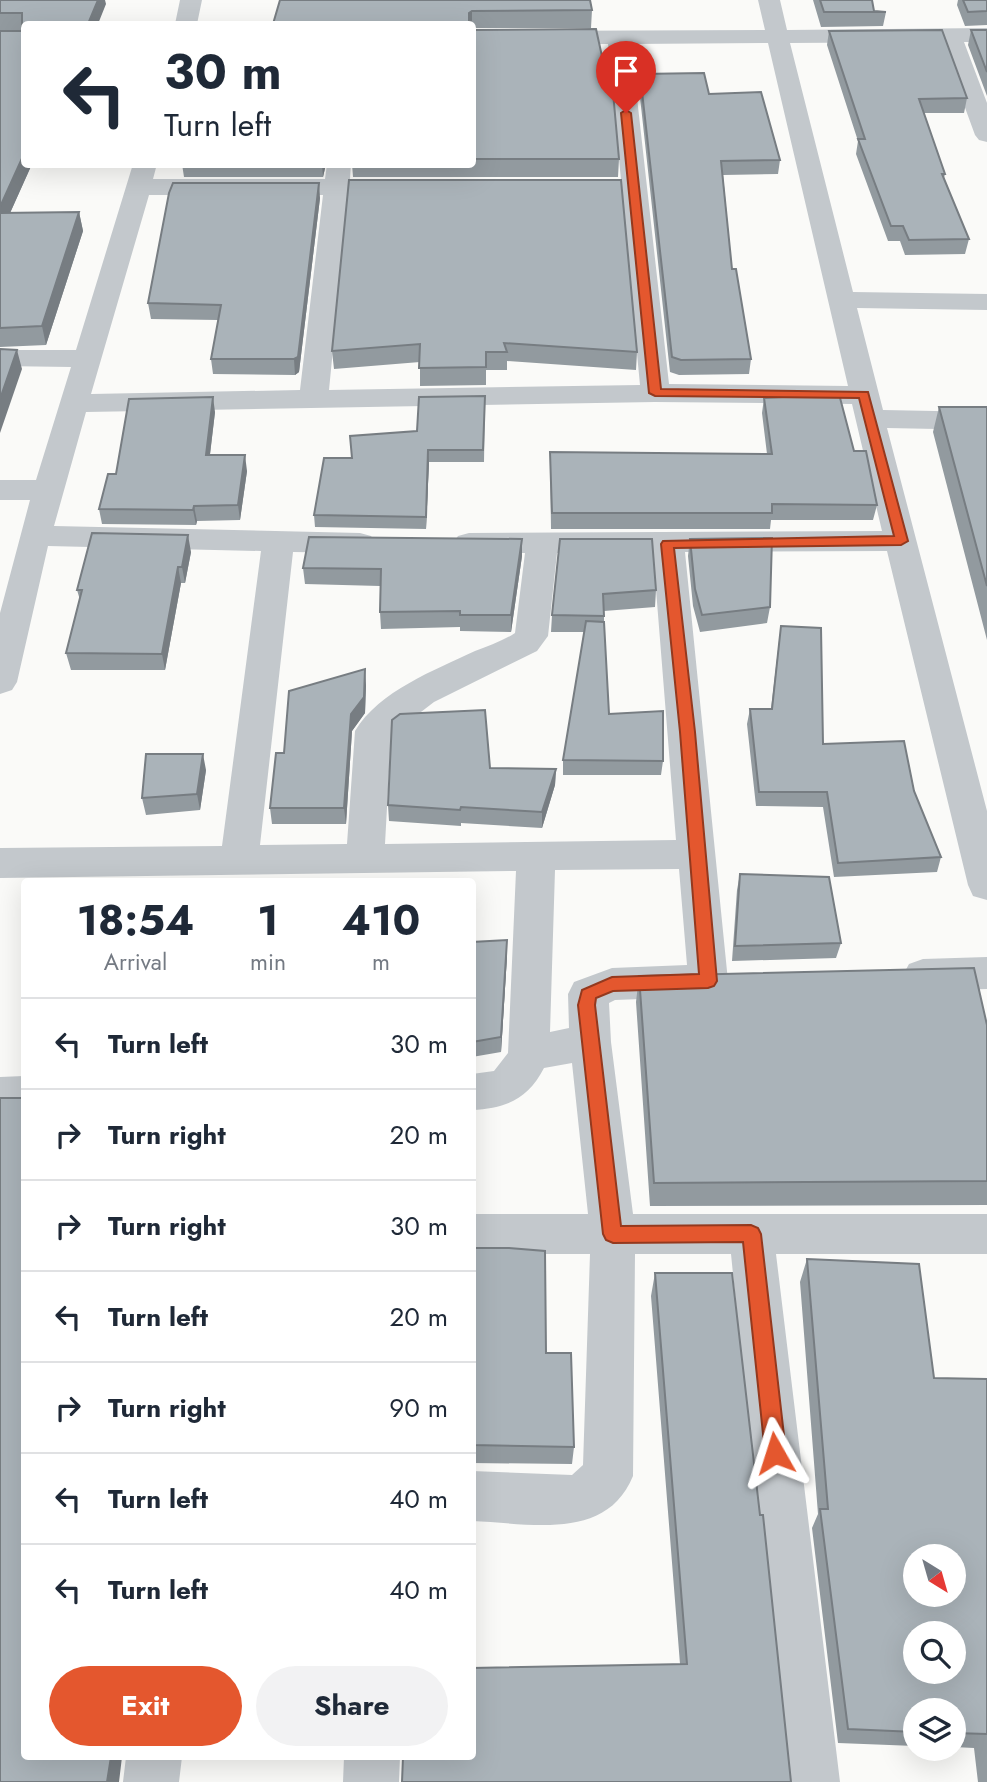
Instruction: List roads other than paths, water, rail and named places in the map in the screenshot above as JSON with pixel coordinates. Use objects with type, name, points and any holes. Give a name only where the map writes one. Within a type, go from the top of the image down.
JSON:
[{"type":"street","points":[[187,21],[191,0]]},
{"type":"street","points":[[769,0],[901,541],[975,789],[987,885]]},
{"type":"street","points":[[950,35],[987,135]]},
{"type":"street","points":[[476,38],[987,36]]},
{"type":"street","points":[[618,39],[655,393]]},
{"type":"street","points":[[0,682],[35,536],[141,176],[338,176],[421,188],[422,176]]},
{"type":"street","points":[[314,399],[338,176]]},
{"type":"street","points":[[541,188],[634,188]]},
{"type":"street","points":[[842,300],[987,302]]},
{"type":"street","points":[[0,358],[87,359]]},
{"type":"street","points":[[74,403],[655,393],[867,407],[987,421]]},
{"type":"street","points":[[0,490],[48,490]]},
{"type":"street","points":[[35,536],[392,543]]},
{"type":"street","points":[[433,543],[901,541]]},
{"type":"street","points":[[239,859],[278,542]]},
{"type":"street","points":[[365,858],[373,731],[381,720],[402,704],[525,643],[531,636],[542,544]]},
{"type":"street","points":[[667,544],[708,981]]},
{"type":"street","points":[[0,863],[697,853]]},
{"type":"street","points":[[476,1092],[491,1091],[516,1079],[524,1069],[529,1052],[536,856]]},
{"type":"street","points":[[890,976],[987,973]]},
{"type":"street","points":[[476,1496],[573,1500],[593,1491],[608,1476],[613,1234],[586,1005],[588,994],[612,984],[750,980]]},
{"type":"street","points":[[529,1052],[590,1042]]},
{"type":"street","points":[[0,1094],[21,1094]]},
{"type":"street","points":[[476,1234],[987,1234]]},
{"type":"street","points":[[751,1234],[811,1782]]},
{"type":"street","points":[[151,1782],[154,1760]]},
{"type":"street","points":[[371,1782],[372,1760]]}]
